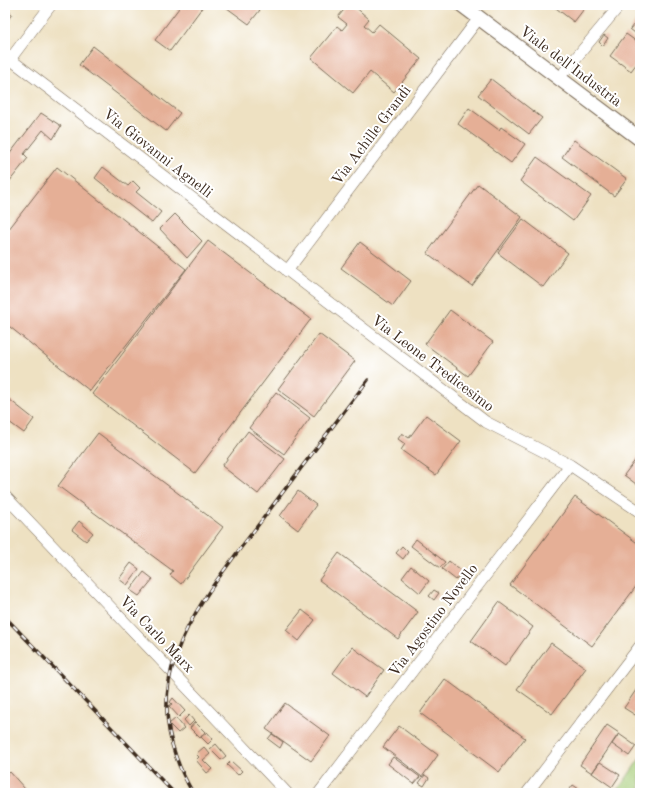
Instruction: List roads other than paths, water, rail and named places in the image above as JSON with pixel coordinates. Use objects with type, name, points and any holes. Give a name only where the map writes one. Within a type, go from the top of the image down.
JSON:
[{"type":"main road","name":"Viale dell'Industria","points":[[462,5],[478,12],[565,71],[640,128]]},
{"type":"main road","name":"Viale dell'Industria","points":[[478,12],[640,139]]},
{"type":"street","points":[[8,62],[52,5]]},
{"type":"street","name":"Viale dell'Industria","points":[[565,71],[620,5]]},
{"type":"street","name":"Via Achille Grandi","points":[[287,271],[478,12]]},
{"type":"street","name":"Via Giovanni Agnelli","points":[[8,62],[287,271]]},
{"type":"street","name":"Via Leone Tredicesimo","points":[[287,271],[486,422],[570,465],[640,512]]},
{"type":"street","name":"Via Agostino Novello","points":[[319,793],[570,465]]},
{"type":"street","name":"Via Carlo Marx","points":[[5,496],[287,793]]},
{"type":"street","points":[[527,793],[640,646]]},
{"type":"railway","points":[[193,793],[175,753],[167,716],[169,681],[179,647],[194,615],[215,583],[368,380]]},
{"type":"railway","points":[[5,617],[174,793]]}]
